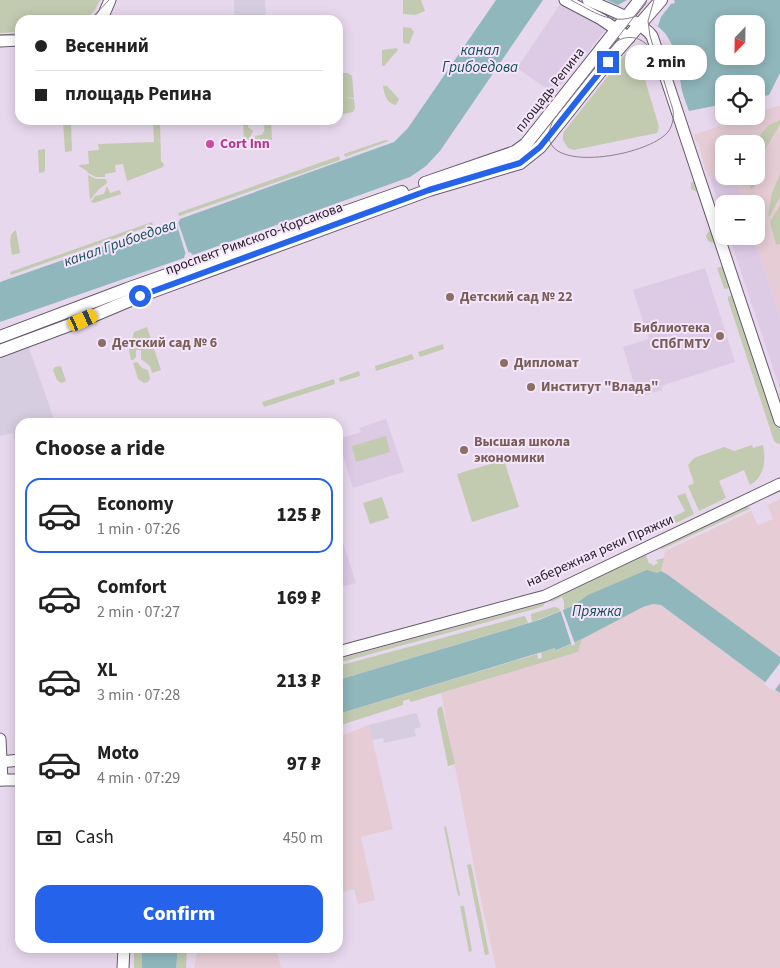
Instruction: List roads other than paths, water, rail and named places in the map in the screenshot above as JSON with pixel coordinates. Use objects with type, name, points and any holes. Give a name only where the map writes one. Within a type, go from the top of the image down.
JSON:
[{"type":"main road","points":[[102,15],[110,0]]},
{"type":"main road","points":[[103,15],[115,0]]},
{"type":"main road","points":[[565,0],[601,19],[628,38]]},
{"type":"main road","points":[[588,0],[642,22],[656,45],[780,421]]},
{"type":"main road","name":"площадь Репина","points":[[499,158],[515,152],[526,144],[640,0]]},
{"type":"main road","name":"площадь Репина","points":[[520,163],[540,147],[661,0]]},
{"type":"main road","points":[[0,41],[15,40]]},
{"type":"main road","name":"проспект Римского-Корсакова","points":[[0,337],[200,263],[499,158]]},
{"type":"main road","name":"проспект Римского-Корсакова","points":[[0,351],[74,324],[140,296],[429,190],[520,163]]},
{"type":"main road","name":"набережная реки Пряжки","points":[[343,651],[545,596],[780,484]]},
{"type":"main road","points":[[0,739],[1,780],[15,780]]},
{"type":"main road","points":[[0,762],[15,760]]},
{"type":"main road","points":[[123,968],[124,953]]},
{"type":"water","name":"канал Грибоедова","points":[[496,0],[543,0],[440,151],[426,166],[410,177],[193,255],[190,252],[185,254],[184,258],[0,322],[0,282],[172,222],[175,224],[180,219],[394,142],[408,128]]},
{"type":"water","points":[[607,0],[780,0],[780,73],[769,95],[765,96],[765,75],[715,75],[715,106],[689,111],[682,92],[677,60],[672,44],[663,31],[651,21]]},
{"type":"water","name":"Пряжка","points":[[647,570],[657,573],[661,571],[780,657],[780,693],[661,605],[653,604],[643,607],[582,639],[556,650],[555,648],[343,712],[343,679],[539,620],[573,606],[588,595]]},
{"type":"water","points":[[142,953],[178,953],[176,968],[142,968]]},
{"type":"tram line","points":[[95,15],[109,0]]},
{"type":"tram line","points":[[571,0],[594,13],[610,18],[627,19],[636,16]]},
{"type":"tram line","points":[[647,0],[554,119],[549,137],[556,149],[570,156],[614,155],[636,150],[655,142],[668,132],[673,121],[673,110],[650,36],[648,21],[654,0]]},
{"type":"tram line","points":[[0,35],[15,35]]},
{"type":"tram line","points":[[617,41],[627,38],[637,39],[650,47],[653,52]]},
{"type":"place","name":"Cort Inn","points":[[210,144]]},
{"type":"place","name":"Детский сад № 22","points":[[450,297]]},
{"type":"place","name":"Библиотека СПбГМТУ","points":[[720,336]]},
{"type":"place","name":"Детский сад № 6","points":[[102,343]]},
{"type":"place","name":"Дипломат","points":[[504,363]]},
{"type":"place","name":"Институт \"Влада\"","points":[[531,387]]},
{"type":"place","name":"Высшая школа экономики","points":[[464,450]]}]
